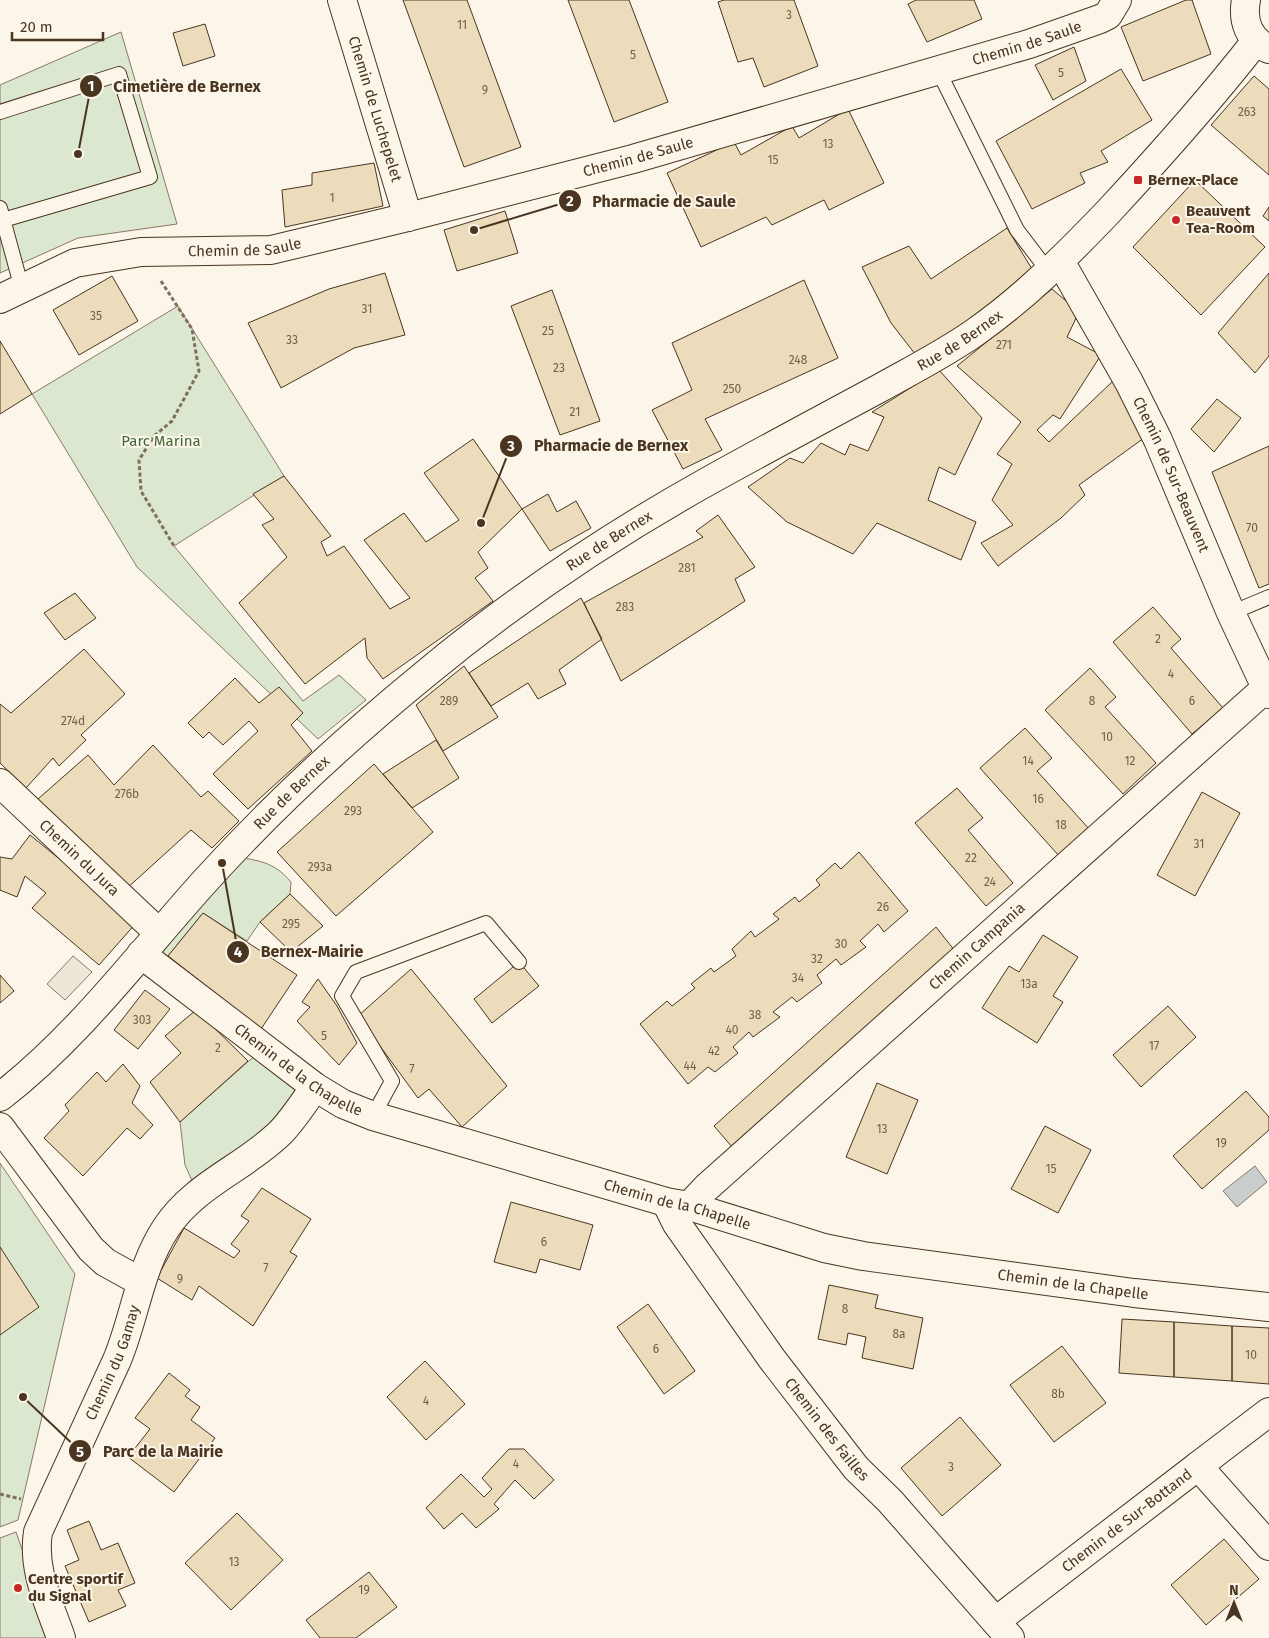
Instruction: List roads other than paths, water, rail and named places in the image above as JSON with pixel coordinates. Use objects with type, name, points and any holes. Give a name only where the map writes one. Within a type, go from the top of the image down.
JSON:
[{"type":"street","name":"Chemin de Luchepelet","points":[[342,0],[408,217]]},
{"type":"street","name":"Chemin de Saule","points":[[11,294],[75,263],[141,252],[271,250],[633,159],[1029,44],[1100,19],[1108,14],[1117,0]]},
{"type":"street","points":[[1246,0],[1245,22],[1263,45]]},
{"type":"street","name":"Rue de Bernex","points":[[0,1097],[68,1036],[111,991],[159,933],[256,828],[341,746],[422,676],[511,608],[587,555],[670,502],[948,350],[975,333],[1055,267],[1263,45]]},
{"type":"street","name":"Chemin de Sur-Beauvent","points":[[1055,267],[1129,382],[1158,440],[1231,613],[1267,691]]},
{"type":"street","name":"Chemin Campania","points":[[678,1204],[706,1188],[1267,691]]},
{"type":"street","name":"Chemin du Jura","points":[[0,783],[159,933]]},
{"type":"street","name":"Chemin de la Chapelle","points":[[141,954],[315,1087],[343,1104],[373,1116],[824,1248],[863,1256],[1134,1293],[1269,1307]]},
{"type":"street","name":"Chemin du Gamay","points":[[62,1638],[37,1570],[35,1550],[38,1532],[118,1360],[126,1340],[141,1282],[165,1229],[177,1213],[198,1192],[281,1132],[315,1087]]},
{"type":"street","points":[[0,1127],[91,1249],[105,1262],[141,1282]]},
{"type":"street","name":"Chemin des Failles","points":[[678,1204],[677,1224],[772,1359],[856,1468],[890,1501],[1003,1630]]},
{"type":"street","points":[[1198,1466],[1269,1412]]},
{"type":"street","name":"Chemin de Sur-Bottand","points":[[1003,1630],[1198,1466],[1269,1546]]},
{"type":"lane","points":[[938,70],[1017,230],[1055,267]]},
{"type":"lane","points":[[0,112],[119,74],[150,177],[2,214],[11,294]]},
{"type":"lane","points":[[1231,613],[1269,597]]},
{"type":"lane","points":[[373,1116],[392,1080],[342,996],[356,972],[486,923],[519,962]]},
{"type":"place","name":"Cimetière de Bernex","points":[[78,154]]},
{"type":"place","name":"Bernex-Place","points":[[1138,180]]},
{"type":"place","name":"Beauvent Tea-Room","points":[[1176,220]]},
{"type":"place","name":"Pharmacie de Saule","points":[[474,230]]},
{"type":"place","name":"Pharmacie de Bernex","points":[[481,523]]},
{"type":"place","name":"Bernex-Mairie","points":[[222,863]]},
{"type":"place","name":"Parc de la Mairie","points":[[23,1397]]},
{"type":"place","name":"Centre sportif du Signal","points":[[18,1588]]},
{"type":"park label","name":"Parc Marina","points":[[161,441]]}]
